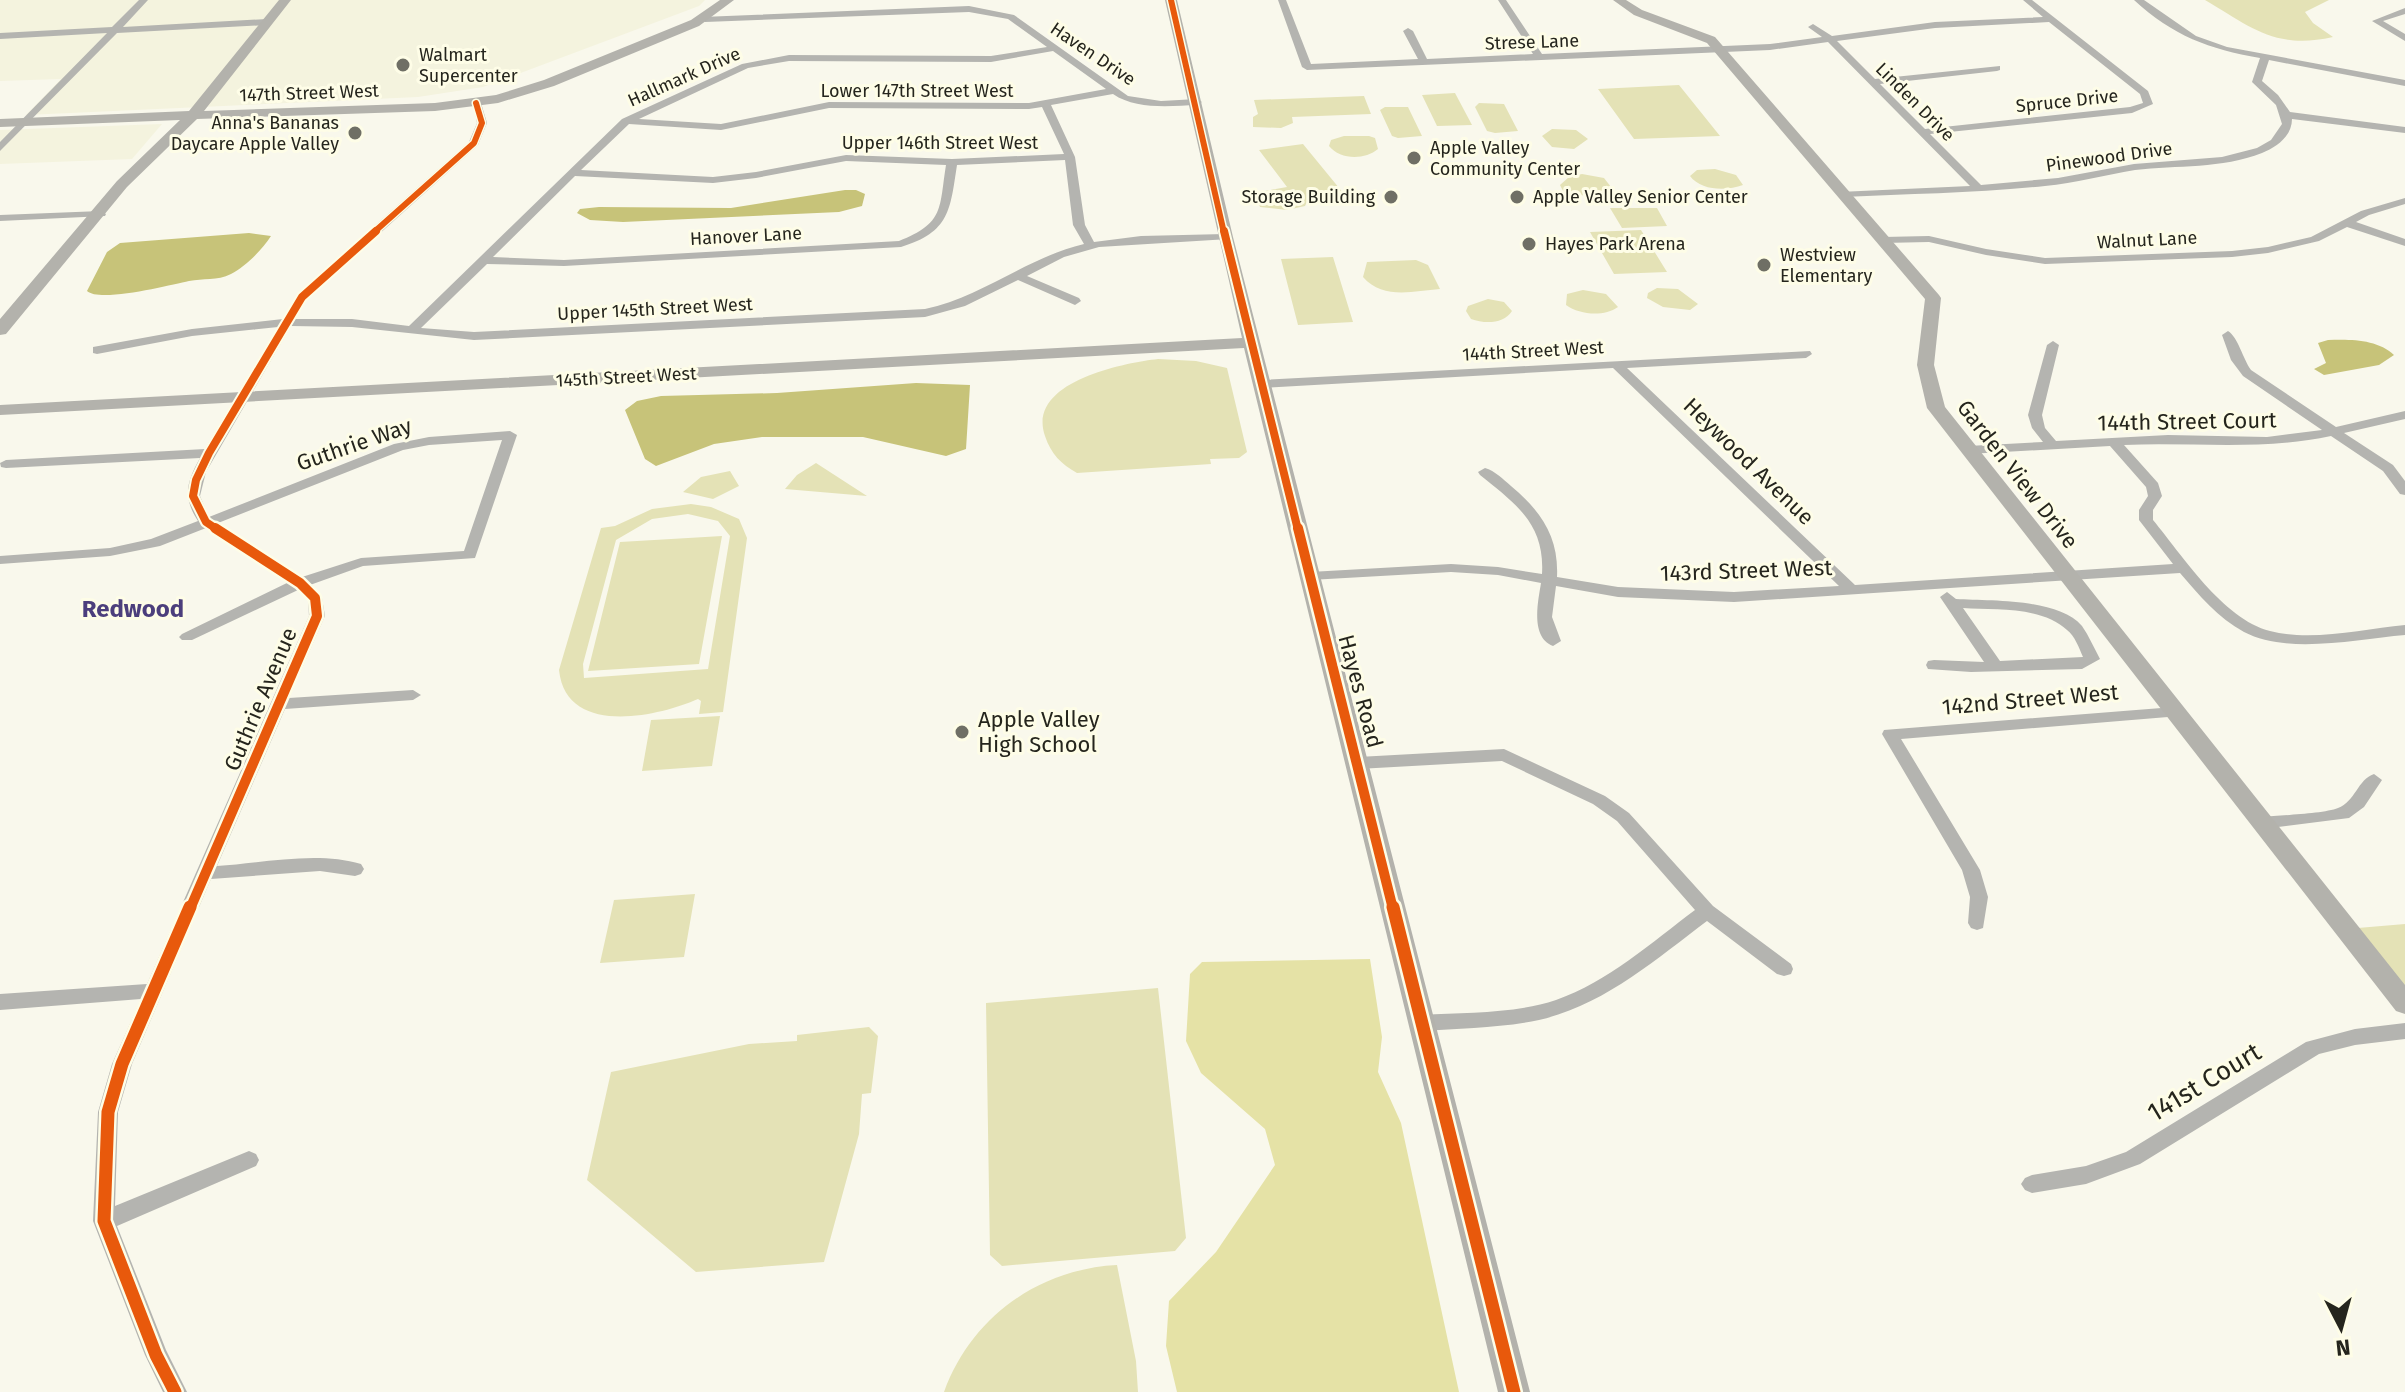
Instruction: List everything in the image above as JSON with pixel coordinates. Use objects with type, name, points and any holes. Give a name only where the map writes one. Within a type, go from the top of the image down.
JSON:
[{"type":"street","points":[[0,148],[144,0]]},
{"type":"street","points":[[0,330],[130,176],[193,115],[285,0]]},
{"type":"street","name":"Hayes Road","points":[[1171,0],[1197,102],[1225,237],[1514,1392]]},
{"type":"street","name":"Strese Lane","points":[[1282,0],[1307,67],[1720,50],[1935,25],[2051,19]]},
{"type":"street","points":[[1502,0],[1539,57]]},
{"type":"street","name":"Garden View Drive","points":[[1619,0],[1636,11],[1698,32],[1720,50],[1933,298],[1924,362],[1925,382],[1936,408],[2405,1004]]},
{"type":"street","name":"Spruce Drive","points":[[1922,132],[2132,110],[2148,104],[2145,93],[2027,0]]},
{"type":"street","points":[[2138,0],[2193,38],[2225,49],[2405,83]]},
{"type":"street","name":"Haven Drive","points":[[714,9],[737,17],[985,10],[1011,17],[1113,91],[1142,103],[1197,102]]},
{"type":"street","name":"Haven Drive","points":[[714,9],[737,17]]},
{"type":"street","name":"147th Street West","points":[[0,123],[476,103],[520,93],[561,77],[680,27],[714,9]]},
{"type":"street","points":[[2405,11],[2376,21],[2405,38]]},
{"type":"street","points":[[0,36],[267,22]]},
{"type":"street","points":[[1813,27],[1830,39]]},
{"type":"street","points":[[1408,31],[1424,62]]},
{"type":"street","name":"Linden Drive","points":[[1830,39],[1978,188]]},
{"type":"street","name":"Hallmark Drive","points":[[411,331],[626,121],[745,66],[768,60],[991,59],[1055,48]]},
{"type":"street","points":[[2265,58],[2257,82],[2278,101],[2287,115],[2405,130]]},
{"type":"street","points":[[1873,82],[1997,68]]},
{"type":"street","name":"147th Street West","points":[[425,106],[496,95],[561,77]]},
{"type":"street","name":"Lower 147th Street West","points":[[626,121],[721,127],[829,105],[1046,105],[1113,91]]},
{"type":"street","points":[[300,583],[206,522],[195,508],[192,492],[209,453],[287,323],[315,283],[474,143],[482,123],[476,103]]},
{"type":"street","points":[[1046,105],[1070,157],[1079,225],[1091,246]]},
{"type":"street","name":"Pinewood Drive","points":[[1843,194],[2046,183],[2144,166],[2243,156],[2264,149],[2279,139],[2287,127],[2287,115]]},
{"type":"street","name":"Upper 146th Street West","points":[[572,173],[713,180],[846,158],[952,162],[1070,157]]},
{"type":"street","name":"Hanover Lane","points":[[483,260],[564,263],[901,244],[928,235],[941,223],[952,162]]},
{"type":"street","name":"Walnut Lane","points":[[1883,240],[1929,239],[2015,258],[2076,261],[2268,250],[2315,239],[2365,213],[2405,201]]},
{"type":"street","points":[[0,218],[98,214]]},
{"type":"street","points":[[2347,223],[2405,243]]},
{"type":"street","name":"Upper 145th Street West","points":[[97,350],[198,329],[287,323],[352,323],[474,336],[925,313],[962,304],[1062,254],[1091,246],[1225,237]]},
{"type":"street","points":[[1018,276],[1075,301]]},
{"type":"street","points":[[2228,335],[2237,360],[2247,373],[2388,468],[2405,491]]},
{"type":"street","name":"145th Street West","points":[[0,410],[1252,343]]},
{"type":"street","points":[[2052,445],[2039,428],[2035,415],[2053,345]]},
{"type":"street","name":"144th Street West","points":[[1262,384],[1806,354]]},
{"type":"street","name":"Heywood Avenue","points":[[1616,364],[1851,589]]},
{"type":"street","name":"144th Street Court","points":[[1968,450],[2168,439],[2267,441],[2335,431],[2405,415]]},
{"type":"street","name":"Guthrie Way","points":[[206,522],[399,447],[429,441],[510,435],[470,555],[361,562],[300,583]]},
{"type":"street","points":[[2113,441],[2153,486],[2155,496],[2146,510],[2146,520],[2231,618],[2269,636],[2290,638],[2405,630]]},
{"type":"street","points":[[6,464],[209,453]]},
{"type":"street","points":[[1485,472],[1528,507],[1541,522],[1548,539],[1550,580],[1543,618],[1553,641]]},
{"type":"street","points":[[0,560],[110,552],[155,543],[206,522]]},
{"type":"street","name":"143rd Street West","points":[[1310,576],[1451,568],[1498,571],[1618,592],[1680,597],[2186,568]]},
{"type":"street","name":"Guthrie Avenue","points":[[175,1392],[156,1355],[104,1221],[108,1112],[122,1064],[317,616],[315,598],[300,583],[187,637]]},
{"type":"street","points":[[1938,584],[1994,665]]},
{"type":"street","points":[[1934,665],[1976,669],[1994,665],[2082,664],[2092,659],[2075,628],[2061,617],[2044,612],[1952,603]]},
{"type":"street","name":"Guthrie Avenue","points":[[280,704],[413,695]]},
{"type":"street","name":"142nd Street West","points":[[1977,923],[1979,897],[1971,870],[1890,734],[2174,712]]},
{"type":"street","points":[[1358,763],[1504,755],[1599,800],[1623,817],[1707,911],[1784,969]]},
{"type":"street","points":[[2262,823],[2343,814],[2358,803],[2374,780]]},
{"type":"street","points":[[206,873],[320,865],[355,869]]},
{"type":"street","points":[[1422,1023],[1527,1014],[1572,1002],[1602,987],[1707,911]]},
{"type":"street","points":[[0,1002],[154,991]]},
{"type":"street","name":"141st Court","points":[[2032,1184],[2086,1175],[2133,1158],[2313,1048],[2355,1037],[2405,1031]]},
{"type":"street","points":[[104,1221],[249,1160]]},
{"type":"shaded area","points":[[0,0],[705,0],[699,6],[483,87],[418,97],[26,115],[61,79],[0,81]]},
{"type":"shaded area","points":[[2205,0],[2329,0],[2305,12],[2313,23],[2333,37],[2295,40],[2264,34]]},
{"type":"shaded area","points":[[1679,85],[1720,136],[1634,139],[1598,89]]},
{"type":"shaded area","points":[[1455,93],[1472,125],[1437,126],[1422,95]]},
{"type":"shaded area","points":[[1364,96],[1371,114],[1292,117],[1293,123],[1281,128],[1253,127],[1253,117],[1258,114],[1254,100]]},
{"type":"shaded area","points":[[1479,103],[1504,104],[1518,131],[1487,131],[1475,107]]},
{"type":"shaded area","points":[[1385,107],[1408,107],[1422,136],[1392,136],[1380,110]]},
{"type":"shaded area","points":[[162,124],[132,159],[0,164],[0,130]]},
{"type":"shaded area","points":[[1552,129],[1576,130],[1588,139],[1574,149],[1552,147],[1542,136]]},
{"type":"shaded area","points":[[1344,136],[1375,138],[1378,149],[1366,155],[1346,156],[1329,146],[1331,140]]},
{"type":"shaded area","points":[[1303,144],[1344,194],[1309,198],[1305,206],[1287,210],[1260,207],[1256,195],[1259,192],[1287,187],[1259,150]]},
{"type":"shaded area","points":[[1715,169],[1736,175],[1743,185],[1715,188],[1701,185],[1690,176],[1697,170]]},
{"type":"shaded area","points":[[1582,174],[1604,178],[1611,187],[1594,195],[1563,191],[1560,185],[1569,177]]},
{"type":"shaded area","points":[[845,190],[865,194],[862,206],[839,212],[623,222],[590,220],[577,213],[580,209],[599,207],[731,208]]},
{"type":"shaded area","points":[[1610,208],[1657,208],[1667,226],[1622,228]]},
{"type":"shaded area","points":[[1641,230],[1667,272],[1614,274],[1590,232]]},
{"type":"shaded area","points":[[249,233],[271,236],[248,262],[226,276],[120,294],[87,291],[107,252],[120,243]]},
{"type":"shaded area","points":[[1333,257],[1353,322],[1298,325],[1281,259]]},
{"type":"shaded area","points":[[1416,260],[1428,265],[1440,289],[1389,291],[1380,289],[1363,277],[1367,262]]},
{"type":"shaded area","points":[[1657,288],[1678,289],[1698,304],[1690,310],[1663,307],[1647,298],[1648,293]]},
{"type":"shaded area","points":[[1583,290],[1606,294],[1618,307],[1592,314],[1566,305],[1567,294]]},
{"type":"shaded area","points":[[1488,299],[1504,302],[1512,311],[1494,322],[1471,319],[1466,311],[1468,306]]},
{"type":"shaded area","points":[[2328,340],[2372,343],[2394,355],[2379,365],[2324,375],[2314,369],[2326,363],[2318,343]]},
{"type":"shaded area","points":[[1158,359],[1196,361],[1227,368],[1247,452],[1239,458],[1210,459],[1211,464],[1077,473],[1061,462],[1045,436],[1043,417],[1050,402],[1063,389],[1081,379],[1123,365]]},
{"type":"shaded area","points":[[916,383],[970,385],[966,449],[946,456],[863,437],[762,437],[714,444],[656,466],[645,459],[625,410],[637,401],[661,396],[777,393]]},
{"type":"shaded area","points":[[816,463],[867,496],[785,489],[797,475]]},
{"type":"shaded area","points":[[730,471],[739,486],[713,499],[683,492],[701,477]]},
{"type":"shaded area","points":[[691,504],[711,507],[739,519],[747,538],[723,712],[699,714],[701,701],[698,699],[660,711],[616,716],[595,713],[578,705],[565,691],[559,670],[601,528],[615,526],[652,509]],"holes":[[[688,514],[718,521],[730,536],[708,669],[584,678],[583,664],[616,540],[652,519]]]},
{"type":"shaded area","points":[[722,536],[699,664],[588,671],[620,542]]},
{"type":"shaded area","points":[[720,716],[712,766],[642,771],[651,720]]},
{"type":"shaded area","points":[[695,894],[684,957],[600,963],[614,900]]},
{"type":"shaded area","points":[[2405,924],[2405,1004],[2346,929]]},
{"type":"shaded area","points":[[1370,959],[1382,1037],[1378,1072],[1401,1123],[1459,1392],[1177,1392],[1166,1346],[1169,1301],[1216,1252],[1275,1165],[1265,1129],[1201,1073],[1186,1041],[1190,974],[1202,962]]},
{"type":"shaded area","points":[[1158,988],[1186,1238],[1175,1251],[1002,1266],[990,1255],[986,1003]]},
{"type":"shaded area","points":[[869,1027],[878,1036],[871,1093],[862,1094],[859,1134],[824,1262],[696,1272],[587,1180],[611,1072],[749,1044],[797,1041],[797,1035]]},
{"type":"shaded area","points":[[1117,1265],[1136,1361],[1138,1392],[944,1392],[971,1342],[1011,1302],[1060,1276]]},
{"type":"cycle path","points":[[1171,0],[1225,237],[1514,1392]]},
{"type":"cycle path","points":[[175,1392],[156,1355],[104,1221],[108,1112],[122,1064],[317,616],[315,598],[300,583],[206,522],[195,503],[194,488],[209,453],[302,297],[474,143],[482,123],[476,103]]},
{"type":"place","name":"Walmart Supercenter","points":[[403,65]]},
{"type":"place","name":"Anna's Bananas Daycare Apple Valley","points":[[355,133]]},
{"type":"place","name":"Apple Valley Community Center","points":[[1414,158]]},
{"type":"place","name":"Storage Building","points":[[1391,197]]},
{"type":"place","name":"Apple Valley Senior Center","points":[[1517,197]]},
{"type":"place","name":"Hayes Park Arena","points":[[1529,244]]},
{"type":"place","name":"Westview Elementary","points":[[1764,265]]},
{"type":"place","name":"Apple Valley High School","points":[[962,732]]},
{"type":"district","name":"Redwood","points":[[133,609]]}]
